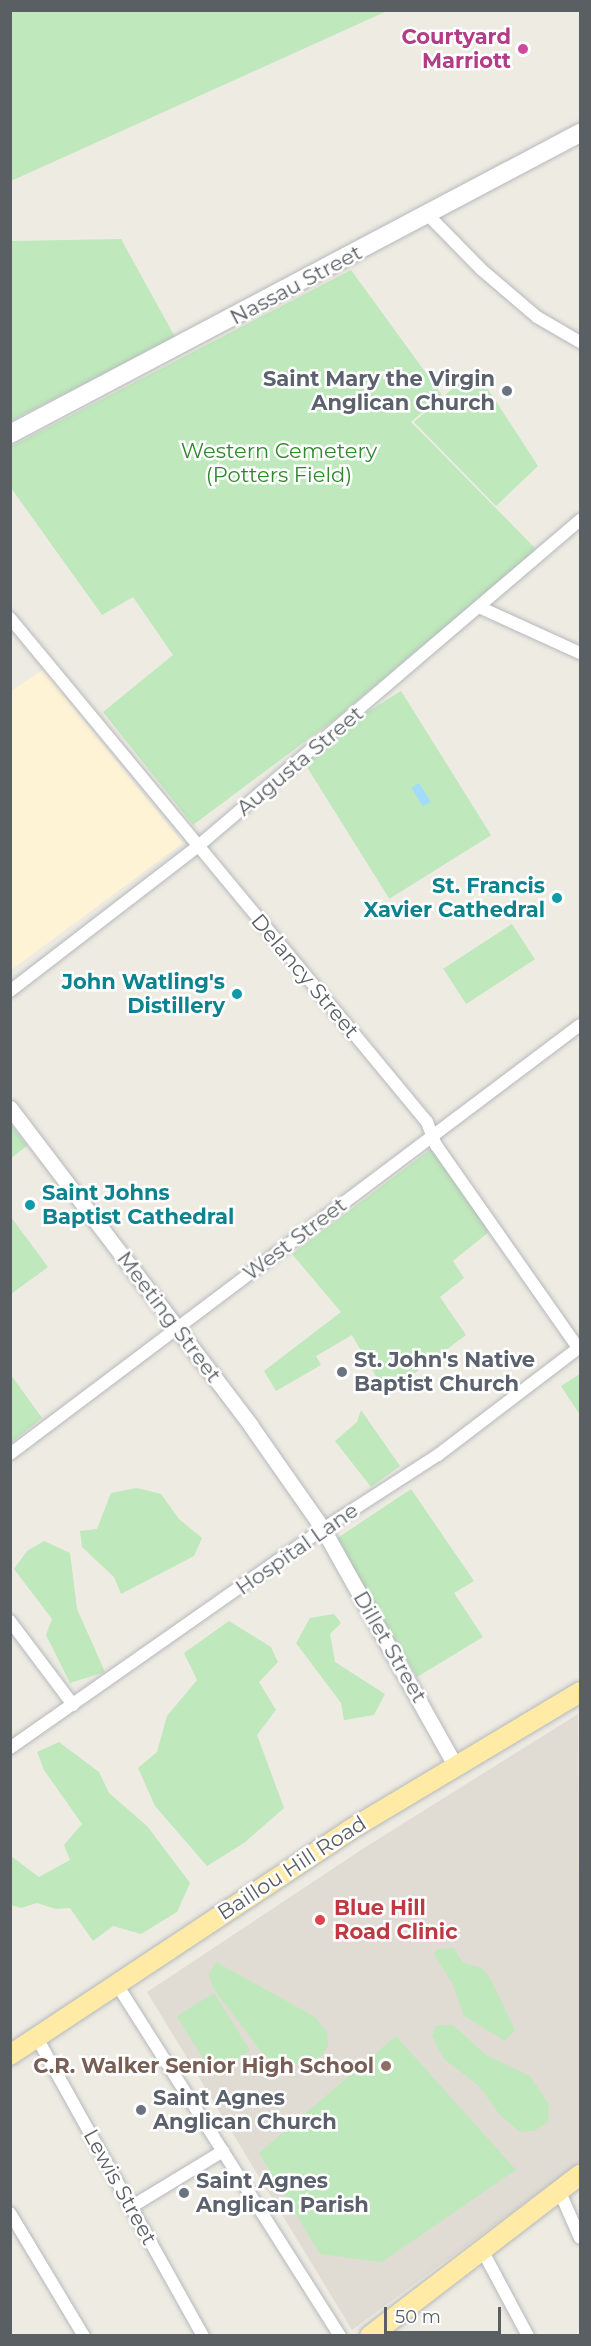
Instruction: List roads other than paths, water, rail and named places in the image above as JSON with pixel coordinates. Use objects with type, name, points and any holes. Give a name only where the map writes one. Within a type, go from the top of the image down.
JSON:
[{"type":"main road","name":"Nassau Street","points":[[10,434],[580,133]]},
{"type":"main road","name":"Baillou Hill Road","points":[[10,2055],[348,1831],[580,1692]]},
{"type":"main road","points":[[370,2336],[481,2248],[580,2175]]},
{"type":"street","points":[[428,215],[482,270],[537,317],[580,342]]},
{"type":"street","name":"Augusta Street","points":[[10,991],[197,847],[580,520]]},
{"type":"street","points":[[479,607],[580,653]]},
{"type":"street","name":"Delancy Street","points":[[10,618],[419,1113],[431,1135],[579,1347]]},
{"type":"street","name":"West Street","points":[[10,1454],[431,1135],[491,1095],[580,1025]]},
{"type":"street","name":"Meeting Street","points":[[10,1108],[251,1425],[323,1529]]},
{"type":"street","name":"Hospital Lane","points":[[10,1748],[323,1529],[438,1455],[579,1347]]},
{"type":"street","name":"Dillet Street","points":[[323,1529],[456,1767]]},
{"type":"street","points":[[10,1621],[73,1705]]},
{"type":"street","points":[[116,1983],[340,2336]]},
{"type":"street","name":"Lewis Street","points":[[36,2038],[203,2336]]},
{"type":"street","points":[[131,2207],[223,2151]]},
{"type":"street","points":[[559,2190],[580,2238]]},
{"type":"street","points":[[10,2213],[84,2336]]},
{"type":"street","points":[[481,2248],[528,2336]]},
{"type":"water","points":[[419,783],[431,802],[423,806],[411,788]]},
{"type":"place","name":"Courtyard Marriott","points":[[523,49]]},
{"type":"place","name":"Saint Mary the Virgin Anglican Church","points":[[507,391]]},
{"type":"place","name":"St. Francis Xavier Cathedral","points":[[557,898]]},
{"type":"place","name":"John Watling's Distillery","points":[[237,994]]},
{"type":"place","name":"Saint Johns Baptist Cathedral","points":[[30,1205]]},
{"type":"place","name":"St. John's Native Baptist Church","points":[[342,1372]]},
{"type":"place","name":"Blue Hill Road Clinic","points":[[320,1920]]},
{"type":"place","name":"C.R. Walker Senior High School","points":[[386,2066]]},
{"type":"place","name":"Saint Agnes Anglican Church","points":[[141,2110]]},
{"type":"place","name":"Saint Agnes Anglican Parish","points":[[184,2193]]},
{"type":"park label","name":"Western Cemetery (Potters Field)","points":[[279,463]]}]
